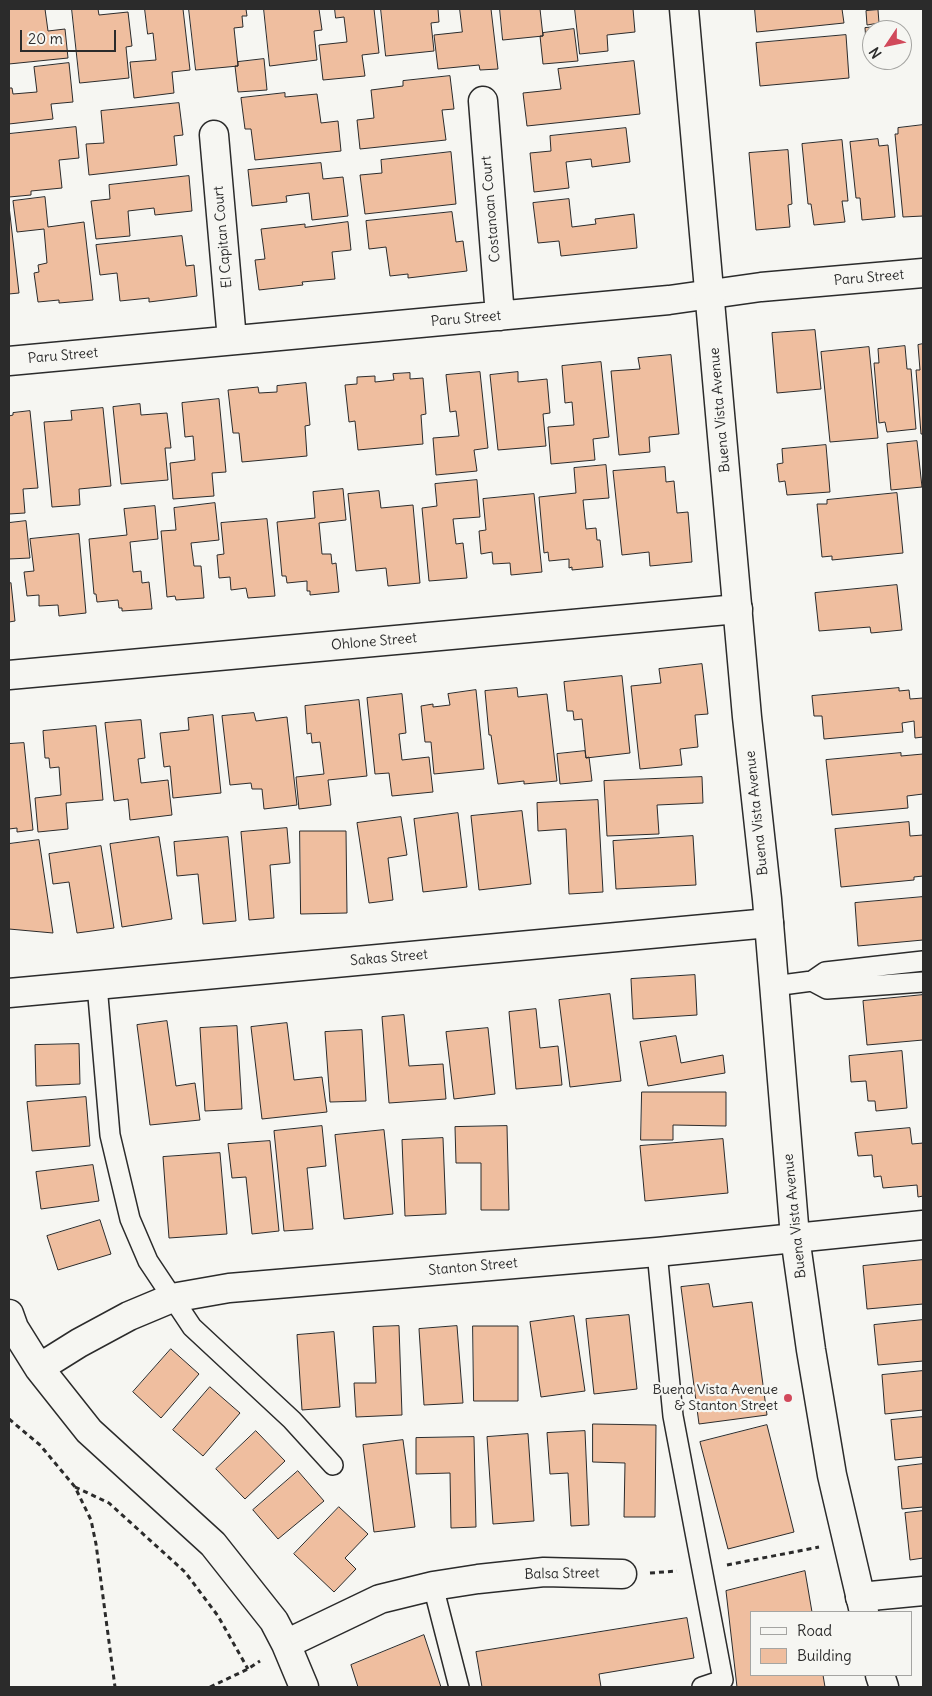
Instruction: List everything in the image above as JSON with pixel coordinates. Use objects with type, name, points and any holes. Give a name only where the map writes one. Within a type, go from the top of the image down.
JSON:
[{"type":"street","name":"Buena Vista Avenue","points":[[684,9],[748,726],[769,923],[795,1237],[811,1350],[832,1475],[862,1605]]},
{"type":"street","name":"Costanoan Court","points":[[482,102],[500,316]]},
{"type":"street","name":"El Capitan Court","points":[[214,135],[232,340]]},
{"type":"street","name":"Paru Street","points":[[9,361],[668,300],[761,287],[923,273]]},
{"type":"street","name":"Ohlone Street","points":[[9,675],[738,609]]},
{"type":"street","name":"Sakas Street","points":[[9,993],[769,923]]},
{"type":"street","name":"Stanton Street","points":[[39,1368],[79,1343],[129,1316],[172,1298],[229,1288],[657,1252],[923,1225]]},
{"type":"street","points":[[9,1314],[14,1328],[39,1368],[89,1431],[213,1544],[274,1621],[276,1650],[304,1687]]},
{"type":"street","name":"Balsa Street","points":[[276,1650],[380,1599],[433,1586],[544,1572],[622,1574]]},
{"type":"street","points":[[862,1605],[923,1591]]},
{"type":"lane","points":[[774,986],[812,981],[825,972],[923,961]]},
{"type":"lane","points":[[812,981],[827,989],[923,982]]},
{"type":"lane","points":[[97,985],[110,1135],[130,1219],[148,1261],[192,1328],[292,1420],[333,1465]]},
{"type":"lane","points":[[657,1252],[673,1416],[723,1680],[702,1687]]},
{"type":"lane","points":[[433,1586],[459,1687]]},
{"type":"path","points":[[9,1418],[40,1445],[75,1487],[90,1520],[96,1544],[115,1687]]},
{"type":"path","points":[[75,1487],[109,1503],[185,1572],[218,1616],[248,1669]]},
{"type":"path","points":[[622,1574],[702,1570],[847,1541]]},
{"type":"path","points":[[210,1687],[248,1669],[276,1650]]},
{"type":"building","points":[[9,9],[45,9],[48,31],[65,29],[68,58],[9,64]]},
{"type":"building","points":[[72,9],[98,9],[99,15],[128,12],[132,46],[126,47],[129,78],[80,83]]},
{"type":"building","points":[[145,9],[183,9],[190,70],[172,72],[174,93],[134,98],[130,62],[156,60],[153,33],[148,34]]},
{"type":"building","points":[[189,9],[246,9],[247,16],[242,16],[243,27],[234,28],[238,66],[196,70]]},
{"type":"building","points":[[264,9],[319,9],[322,30],[314,31],[317,60],[270,66]]},
{"type":"building","points":[[335,9],[374,9],[379,53],[362,55],[365,76],[323,80],[319,45],[347,42],[344,17],[336,18]]},
{"type":"building","points":[[381,9],[438,9],[439,22],[431,23],[434,51],[386,56]]},
{"type":"building","points":[[460,9],[491,9],[498,69],[480,70],[479,65],[438,69],[434,35],[462,32]]},
{"type":"building","points":[[500,9],[540,9],[543,36],[503,40]]},
{"type":"building","points":[[575,9],[633,9],[635,32],[607,35],[608,51],[580,54]]},
{"type":"building","points":[[755,9],[842,9],[844,23],[757,32]]},
{"type":"building","points":[[878,10],[879,20],[867,20],[866,11]]},
{"type":"building","points":[[574,29],[578,61],[543,64],[540,36],[543,36],[543,33]]},
{"type":"building","points":[[846,35],[849,78],[760,86],[756,43]]},
{"type":"building","points":[[264,59],[267,90],[238,92],[235,66],[238,66],[238,62]]},
{"type":"building","points":[[634,61],[640,114],[527,126],[523,93],[561,89],[558,69]]},
{"type":"building","points":[[69,63],[73,102],[51,104],[53,119],[9,124],[9,88],[12,88],[13,94],[37,92],[34,67]]},
{"type":"building","points":[[450,76],[454,109],[442,110],[446,140],[360,149],[357,120],[374,118],[371,90],[403,86],[403,81]]},
{"type":"building","points":[[285,93],[285,97],[317,94],[321,123],[338,121],[341,151],[255,160],[251,129],[245,129],[241,98]]},
{"type":"building","points":[[179,103],[183,135],[174,136],[177,165],[89,175],[86,144],[104,143],[101,111]]},
{"type":"building","points":[[923,125],[923,216],[903,217],[895,134],[898,134],[898,128]]},
{"type":"building","points":[[76,127],[79,158],[59,160],[62,188],[31,191],[31,195],[9,197],[9,134]]},
{"type":"building","points":[[626,128],[630,162],[592,167],[591,159],[566,162],[569,188],[534,192],[530,153],[551,151],[550,136]]},
{"type":"building","points":[[878,139],[879,146],[888,145],[895,217],[862,220],[860,198],[856,198],[850,142]]},
{"type":"building","points":[[842,140],[848,201],[842,201],[845,222],[814,225],[811,204],[808,204],[802,144]]},
{"type":"building","points":[[788,150],[792,204],[788,205],[790,227],[756,230],[749,153]]},
{"type":"building","points":[[451,152],[456,204],[365,214],[360,175],[382,173],[381,160]]},
{"type":"building","points":[[321,163],[323,179],[343,177],[348,216],[312,220],[309,193],[286,196],[287,202],[252,206],[248,170]]},
{"type":"building","points":[[189,176],[192,211],[155,215],[154,208],[128,211],[130,236],[96,239],[91,201],[110,199],[109,185]]},
{"type":"building","points":[[45,197],[48,227],[84,222],[93,300],[59,303],[59,300],[38,302],[34,273],[39,272],[38,265],[47,263],[44,229],[17,232],[13,201]]},
{"type":"building","points":[[569,199],[572,227],[596,224],[595,219],[634,214],[637,248],[561,256],[559,241],[538,243],[533,203]]},
{"type":"building","points":[[9,206],[19,293],[9,294]]},
{"type":"building","points":[[452,212],[456,242],[463,241],[467,271],[408,278],[408,274],[390,276],[386,247],[369,249],[366,221]]},
{"type":"building","points":[[348,222],[351,250],[332,252],[335,279],[302,282],[303,285],[259,290],[255,260],[265,259],[261,229],[305,224],[305,227]]},
{"type":"building","points":[[182,236],[186,266],[194,265],[197,296],[149,302],[149,298],[120,301],[117,273],[100,275],[96,245]]},
{"type":"building","points":[[815,330],[821,389],[777,393],[772,333]]},
{"type":"building","points":[[923,344],[923,434],[921,434],[916,370],[920,370],[918,345]]},
{"type":"building","points":[[905,346],[907,369],[911,369],[916,429],[887,432],[885,422],[879,423],[874,363],[879,363],[878,349]]},
{"type":"building","points":[[869,347],[878,438],[830,442],[821,352]]},
{"type":"building","points":[[671,355],[679,434],[649,437],[650,452],[619,455],[611,371],[640,369],[638,358]]},
{"type":"building","points":[[601,362],[609,437],[593,439],[595,460],[551,464],[548,427],[574,425],[572,402],[565,403],[562,366]]},
{"type":"building","points":[[480,372],[488,448],[474,450],[477,471],[436,475],[433,438],[459,436],[456,411],[450,412],[446,375]]},
{"type":"building","points":[[518,372],[518,382],[547,379],[550,413],[543,414],[546,446],[498,450],[490,375]]},
{"type":"building","points":[[410,373],[410,379],[423,378],[426,414],[421,415],[423,444],[358,450],[355,421],[349,422],[345,385],[357,384],[357,377],[375,376],[375,382],[394,380],[393,374]]},
{"type":"building","points":[[306,383],[310,425],[305,426],[307,456],[242,462],[239,433],[233,433],[228,390],[258,387],[259,393],[277,392],[277,386]]},
{"type":"building","points":[[219,399],[226,472],[212,473],[214,496],[173,499],[170,463],[195,460],[193,436],[185,437],[182,403]]},
{"type":"building","points":[[140,404],[141,415],[167,413],[171,448],[165,448],[168,480],[121,484],[113,407]]},
{"type":"building","points":[[103,408],[111,486],[79,489],[80,505],[52,507],[44,422],[72,420],[71,411]]},
{"type":"building","points":[[30,411],[38,488],[23,489],[25,513],[9,514],[9,416],[13,415],[13,413]]},
{"type":"building","points":[[917,441],[922,487],[891,490],[887,444]]},
{"type":"building","points":[[826,445],[830,492],[787,495],[785,481],[779,482],[777,464],[783,463],[782,449]]},
{"type":"building","points":[[606,465],[609,498],[583,500],[586,529],[596,528],[597,540],[600,540],[603,567],[572,570],[572,567],[569,568],[569,559],[549,561],[548,552],[544,553],[539,497],[576,493],[574,468]]},
{"type":"building","points":[[665,467],[666,482],[674,481],[677,513],[688,512],[692,562],[650,566],[649,552],[622,555],[613,471]]},
{"type":"building","points":[[477,480],[480,517],[453,519],[456,544],[463,543],[467,578],[429,581],[422,508],[437,506],[435,484]]},
{"type":"building","points":[[343,489],[346,520],[319,523],[322,554],[331,554],[332,564],[336,563],[339,592],[310,595],[310,591],[307,591],[307,581],[287,583],[286,576],[282,576],[277,522],[315,518],[313,492]]},
{"type":"building","points":[[379,491],[381,508],[413,505],[420,583],[388,586],[386,568],[356,571],[348,494]]},
{"type":"building","points":[[897,493],[903,553],[832,560],[832,556],[822,557],[817,504],[827,504],[827,500]]},
{"type":"building","points":[[534,494],[542,572],[511,575],[510,563],[493,564],[492,552],[481,554],[479,531],[486,530],[483,499]]},
{"type":"building","points":[[215,503],[219,540],[191,543],[194,566],[201,566],[204,598],[176,600],[175,596],[167,597],[161,531],[176,530],[174,508]]},
{"type":"building","points":[[155,506],[158,539],[130,542],[133,572],[141,571],[142,583],[149,582],[152,609],[122,611],[122,608],[119,608],[118,600],[97,602],[96,594],[94,594],[89,539],[127,535],[124,509]]},
{"type":"building","points":[[267,519],[275,596],[248,598],[246,588],[231,590],[230,577],[219,578],[217,555],[224,554],[221,523]]},
{"type":"building","points":[[26,521],[30,558],[9,559],[9,523]]},
{"type":"building","points":[[79,534],[86,613],[59,616],[58,605],[39,606],[39,595],[27,596],[24,572],[34,571],[30,539]]},
{"type":"building","points":[[11,583],[15,621],[9,622],[9,584]]},
{"type":"building","points":[[897,585],[902,630],[871,633],[870,627],[819,631],[815,593]]},
{"type":"building","points":[[702,664],[708,714],[695,715],[698,747],[680,749],[682,765],[640,769],[631,686],[661,683],[659,669]]},
{"type":"building","points":[[622,676],[630,753],[586,758],[582,719],[574,720],[573,711],[567,711],[564,682]]},
{"type":"building","points":[[517,688],[518,697],[547,694],[557,781],[524,784],[524,781],[498,784],[491,735],[489,735],[485,691]]},
{"type":"building","points":[[899,688],[899,691],[909,690],[910,699],[923,698],[923,737],[915,738],[914,721],[902,723],[903,732],[824,739],[822,716],[814,716],[812,696]]},
{"type":"building","points":[[476,690],[484,769],[434,774],[431,742],[425,742],[421,706],[433,704],[433,707],[450,705],[448,694]]},
{"type":"building","points":[[402,694],[406,733],[399,734],[402,760],[429,757],[433,792],[392,796],[389,773],[375,774],[367,698]]},
{"type":"building","points":[[359,700],[367,776],[328,780],[331,805],[299,809],[296,777],[324,774],[320,742],[312,743],[311,733],[307,734],[305,706]]},
{"type":"building","points":[[254,713],[256,721],[287,717],[297,805],[264,809],[262,789],[252,789],[251,783],[230,785],[222,716]]},
{"type":"building","points":[[213,715],[221,793],[173,798],[170,766],[164,767],[160,733],[189,730],[188,718]]},
{"type":"building","points":[[141,720],[145,758],[138,759],[141,783],[168,780],[172,815],[130,820],[128,799],[114,801],[105,723]]},
{"type":"building","points":[[96,726],[103,800],[66,803],[68,829],[38,832],[35,798],[61,795],[59,767],[50,768],[49,758],[45,758],[43,731]]},
{"type":"building","points":[[24,743],[33,830],[17,832],[17,828],[9,829],[9,744]]},
{"type":"building","points":[[585,751],[586,758],[589,757],[592,781],[560,784],[557,754]]},
{"type":"building","points":[[901,753],[901,756],[923,754],[923,794],[907,796],[908,808],[832,815],[826,760]]},
{"type":"building","points":[[702,777],[703,803],[657,805],[659,834],[607,836],[604,781]]},
{"type":"building","points":[[598,800],[603,892],[569,894],[566,829],[538,831],[537,803]]},
{"type":"building","points":[[522,811],[531,884],[479,890],[471,816]]},
{"type":"building","points":[[458,813],[467,887],[423,892],[414,819]]},
{"type":"building","points":[[401,817],[407,855],[388,858],[393,900],[369,903],[357,823]]},
{"type":"building","points":[[909,822],[910,836],[923,835],[923,876],[914,877],[914,880],[841,887],[835,829]]},
{"type":"building","points":[[287,828],[290,863],[270,865],[274,918],[249,920],[241,832]]},
{"type":"building","points":[[300,831],[346,831],[347,913],[301,914]]},
{"type":"building","points":[[693,836],[696,885],[616,889],[613,841]]},
{"type":"building","points":[[159,837],[172,919],[122,927],[110,844]]},
{"type":"building","points":[[228,837],[236,921],[203,924],[198,874],[177,876],[174,842]]},
{"type":"building","points":[[39,840],[53,933],[9,929],[9,844]]},
{"type":"building","points":[[101,846],[114,928],[77,933],[69,882],[53,884],[49,854]]},
{"type":"building","points":[[923,897],[923,940],[858,946],[855,903]]},
{"type":"building","points":[[695,975],[697,1015],[633,1019],[631,979]]},
{"type":"building","points":[[610,994],[621,1081],[570,1087],[559,1000]]},
{"type":"building","points":[[923,995],[923,1040],[867,1045],[863,1001]]},
{"type":"building","points":[[536,1009],[540,1048],[558,1046],[562,1085],[516,1089],[509,1012]]},
{"type":"building","points":[[404,1015],[409,1066],[443,1064],[446,1099],[389,1103],[382,1017]]},
{"type":"building","points":[[167,1021],[176,1086],[195,1083],[200,1120],[150,1125],[137,1025]]},
{"type":"building","points":[[287,1023],[294,1080],[322,1077],[327,1112],[262,1119],[251,1027]]},
{"type":"building","points":[[237,1026],[242,1109],[205,1111],[200,1028]]},
{"type":"building","points":[[488,1028],[495,1094],[454,1099],[446,1032]]},
{"type":"building","points":[[362,1030],[366,1101],[330,1102],[325,1032]]},
{"type":"building","points":[[676,1036],[681,1063],[723,1055],[725,1073],[648,1086],[640,1042]]},
{"type":"building","points":[[79,1044],[80,1084],[36,1086],[35,1045]]},
{"type":"building","points":[[902,1051],[907,1108],[876,1111],[875,1101],[868,1101],[866,1081],[851,1082],[849,1056]]},
{"type":"building","points":[[642,1092],[726,1092],[726,1126],[673,1125],[673,1140],[641,1140]]},
{"type":"building","points":[[86,1097],[90,1146],[32,1151],[27,1102]]},
{"type":"building","points":[[322,1126],[326,1166],[307,1168],[313,1229],[284,1231],[274,1131]]},
{"type":"building","points":[[507,1126],[509,1210],[481,1210],[481,1163],[456,1163],[455,1127]]},
{"type":"building","points":[[910,1128],[912,1144],[923,1143],[923,1196],[918,1197],[917,1185],[883,1188],[881,1176],[874,1177],[872,1155],[858,1156],[855,1133]]},
{"type":"building","points":[[384,1130],[393,1214],[344,1219],[335,1135]]},
{"type":"building","points":[[443,1138],[446,1214],[405,1216],[402,1140]]},
{"type":"building","points":[[723,1139],[728,1193],[645,1201],[640,1146]]},
{"type":"building","points":[[270,1141],[279,1231],[252,1234],[246,1177],[232,1178],[228,1144]]},
{"type":"building","points":[[220,1153],[227,1234],[169,1238],[163,1157]]},
{"type":"building","points":[[93,1165],[99,1201],[41,1209],[36,1172]]},
{"type":"building","points":[[100,1220],[111,1254],[58,1270],[47,1236]]},
{"type":"building","points":[[923,1260],[923,1304],[867,1309],[863,1266]]},
{"type":"building","points":[[709,1284],[713,1307],[752,1302],[767,1415],[699,1424],[681,1287]]},
{"type":"building","points":[[629,1315],[637,1389],[594,1394],[586,1319]]},
{"type":"building","points":[[574,1316],[585,1391],[541,1397],[530,1322]]},
{"type":"building","points":[[923,1320],[923,1361],[878,1365],[874,1325]]},
{"type":"building","points":[[399,1326],[402,1415],[356,1417],[354,1383],[376,1383],[373,1327]]},
{"type":"building","points":[[457,1326],[463,1403],[424,1405],[419,1329]]},
{"type":"building","points":[[473,1326],[518,1326],[518,1401],[474,1401]]},
{"type":"building","points":[[334,1332],[340,1407],[302,1410],[297,1335]]},
{"type":"building","points":[[171,1349],[199,1374],[161,1418],[133,1392]]},
{"type":"building","points":[[923,1371],[923,1410],[885,1414],[882,1375]]},
{"type":"building","points":[[210,1387],[240,1413],[203,1456],[173,1430]]},
{"type":"building","points":[[923,1417],[923,1457],[895,1460],[891,1420]]},
{"type":"building","points":[[593,1424],[656,1425],[655,1517],[624,1517],[625,1463],[593,1462]]},
{"type":"building","points":[[767,1425],[794,1532],[728,1549],[700,1442]]},
{"type":"building","points":[[256,1431],[285,1461],[245,1499],[216,1469]]},
{"type":"building","points":[[585,1431],[589,1525],[571,1526],[568,1473],[550,1474],[547,1433]]},
{"type":"building","points":[[528,1434],[534,1521],[493,1524],[487,1437]]},
{"type":"building","points":[[474,1437],[476,1527],[451,1528],[450,1473],[416,1474],[416,1438]]},
{"type":"building","points":[[403,1440],[415,1527],[374,1532],[363,1445]]},
{"type":"building","points":[[923,1464],[923,1507],[902,1509],[898,1467]]},
{"type":"building","points":[[298,1471],[324,1501],[278,1539],[253,1510]]},
{"type":"building","points":[[339,1507],[368,1534],[345,1558],[356,1569],[334,1592],[294,1554]]},
{"type":"building","points":[[923,1511],[923,1558],[910,1560],[905,1513]]},
{"type":"building","points":[[805,1571],[812,1611],[750,1611],[750,1676],[823,1676],[825,1687],[737,1687],[726,1591]]},
{"type":"building","points":[[687,1618],[694,1658],[599,1674],[601,1687],[482,1687],[476,1652]]},
{"type":"building","points":[[424,1635],[441,1687],[358,1687],[351,1665]]},
{"type":"place","name":"Buena Vista Avenue & Stanton Street","points":[[788,1398]]}]
